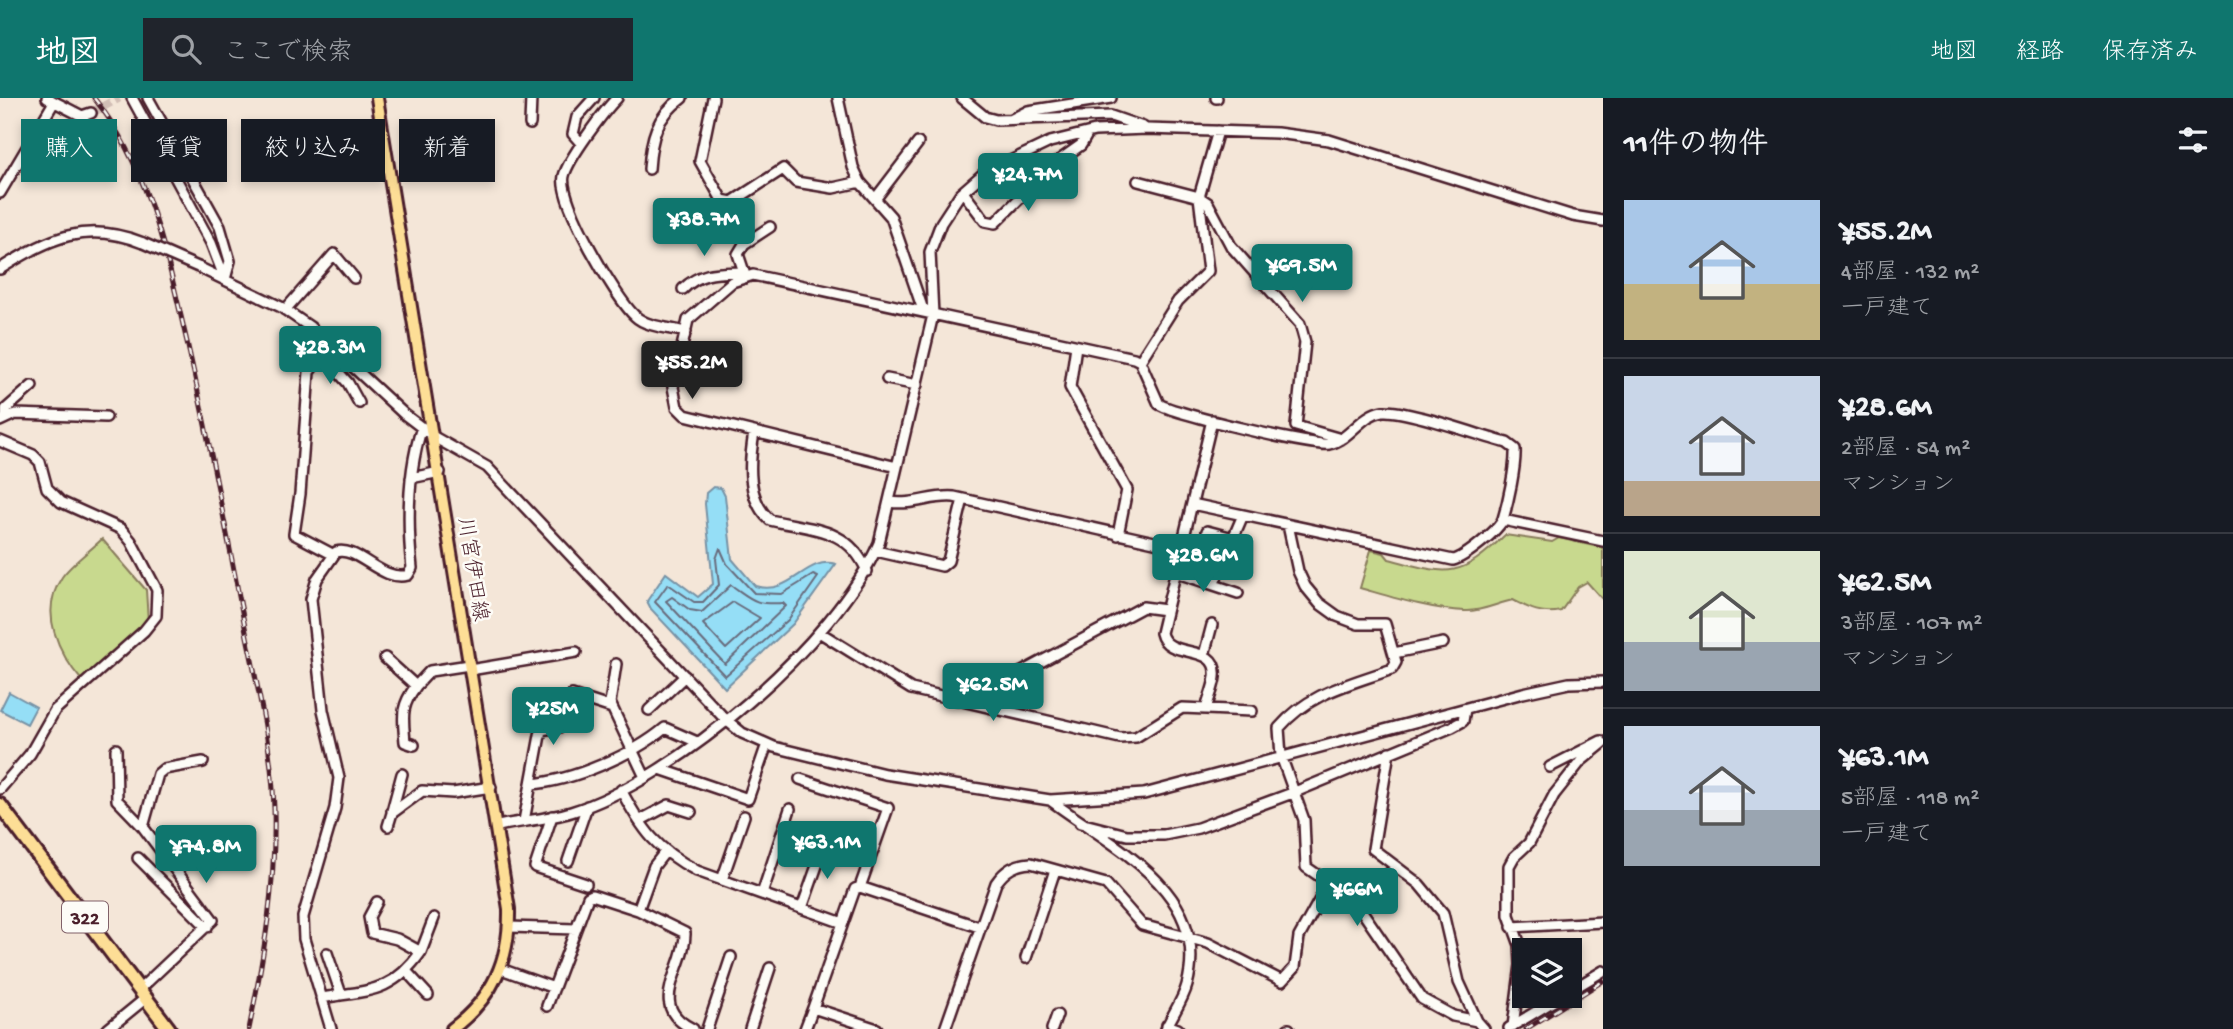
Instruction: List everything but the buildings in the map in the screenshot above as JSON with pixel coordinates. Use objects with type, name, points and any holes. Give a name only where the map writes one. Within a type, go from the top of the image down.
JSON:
[{"type":"highway","name":"322","points":[[0,805],[169,1029]]},
{"type":"main road","name":"川宮伊田線","points":[[377,98],[407,297],[434,437],[469,668],[498,825],[509,927],[501,970],[478,1006],[452,1029]]},
{"type":"street","points":[[132,98],[144,119]]},
{"type":"street","points":[[148,98],[159,119]]},
{"type":"street","points":[[530,124],[531,98]]},
{"type":"street","points":[[580,142],[573,134],[574,124],[594,98]]},
{"type":"street","points":[[617,98],[597,127],[580,142],[576,154],[567,166],[563,184],[571,211],[590,248],[634,316],[685,332]]},
{"type":"street","points":[[649,169],[651,136],[668,108],[682,98]]},
{"type":"street","points":[[713,98],[700,161],[722,200],[732,202],[783,169],[796,182],[833,188],[860,182]]},
{"type":"street","points":[[838,98],[853,167],[860,182],[876,198],[896,228],[922,307],[933,315]]},
{"type":"street","points":[[962,98],[985,117],[1010,120],[1111,116],[1147,128]]},
{"type":"street","points":[[1010,120],[1028,111],[1111,98]]},
{"type":"street","points":[[0,192],[50,100],[82,116],[91,113]]},
{"type":"street","points":[[498,825],[552,816],[587,806],[660,769],[768,684],[819,632],[867,571],[876,551],[889,502],[933,315],[930,252],[941,222],[963,192],[983,174],[1050,142],[1088,133],[1147,128],[1277,133],[1329,140],[1573,216],[1603,222]]},
{"type":"street","points":[[1140,361],[1178,301],[1208,271],[1199,197],[1218,131]]},
{"type":"street","points":[[963,192],[985,221],[995,223],[1054,164],[1080,145],[1088,133]]},
{"type":"street","points":[[876,198],[918,142]]},
{"type":"street","points":[[1138,181],[1199,197],[1208,203],[1231,246],[1300,324],[1305,342],[1296,426],[1341,439]]},
{"type":"street","points":[[178,182],[211,243],[225,279]]},
{"type":"street","points":[[194,182],[223,235],[230,261],[225,279]]},
{"type":"street","points":[[744,273],[738,254],[744,244],[770,227]]},
{"type":"street","points":[[0,269],[35,247],[86,232],[116,232],[225,279],[285,310],[330,345],[434,437],[487,467],[506,484],[725,719],[741,733],[767,744],[885,774],[1050,800],[1144,794],[1281,756],[1569,683],[1603,682]]},
{"type":"street","points":[[285,310],[334,254],[354,278]]},
{"type":"street","points":[[683,289],[694,278],[706,273],[744,273],[1140,361]]},
{"type":"street","points":[[744,273],[695,311],[688,320],[673,387],[677,407],[692,418],[897,467]]},
{"type":"street","points":[[330,345],[309,372],[300,494],[294,534],[334,555]]},
{"type":"street","points":[[1076,346],[1070,387],[1127,490],[1118,534]]},
{"type":"street","points":[[322,354],[348,383],[359,403]]},
{"type":"street","points":[[1140,361],[1159,404],[1212,420],[1321,444],[1341,439],[1370,416],[1394,412],[1507,443],[1514,449],[1516,460],[1503,520],[1470,554],[1453,560],[1192,504]]},
{"type":"street","points":[[887,379],[917,385]]},
{"type":"street","points":[[3,419],[6,409],[32,386]]},
{"type":"street","points":[[3,419],[15,414],[107,417]]},
{"type":"street","points":[[1206,709],[1215,669],[1212,661],[1204,655],[1167,644],[1161,633],[1212,420]]},
{"type":"street","points":[[331,1029],[304,939],[303,917],[335,808],[339,778],[323,710],[311,592],[334,555],[342,550],[349,551],[370,566],[402,576],[408,575],[412,568],[408,503],[414,449],[422,427]]},
{"type":"street","points":[[754,433],[748,464],[762,513],[770,520],[848,541],[860,556],[867,571]]},
{"type":"street","points":[[0,442],[33,455],[40,462],[47,488],[61,502],[121,529],[149,572],[159,605],[156,616],[144,631],[55,710],[30,754],[0,789]]},
{"type":"street","points":[[411,478],[440,472]]},
{"type":"street","points":[[889,502],[913,504],[943,496],[963,499],[1181,548]]},
{"type":"street","points":[[876,551],[942,566],[948,561],[963,499]]},
{"type":"street","points":[[1214,583],[1243,514]]},
{"type":"street","points":[[1503,520],[1603,541]]},
{"type":"street","points":[[1288,525],[1298,571],[1305,586],[1337,616],[1358,624],[1385,624],[1396,662],[1392,669],[1313,698],[1294,711],[1279,728],[1281,756],[1304,820],[1306,867],[1349,894],[1392,950],[1422,999],[1453,1016],[1477,1021]]},
{"type":"street","points":[[1208,531],[1233,538]]},
{"type":"street","points":[[1175,572],[1238,593]]},
{"type":"street","points":[[996,709],[1005,681],[1143,607],[1166,610]]},
{"type":"street","points":[[1204,655],[1212,625]]},
{"type":"street","points":[[819,632],[911,689],[1129,739],[1175,711],[1252,711]]},
{"type":"street","points":[[1394,653],[1443,643]]},
{"type":"street","points":[[414,745],[405,742],[402,711],[405,701],[430,671],[576,652]]},
{"type":"street","points":[[385,659],[416,686]]},
{"type":"street","points":[[616,663],[610,692],[612,708],[645,778]]},
{"type":"street","points":[[649,710],[685,676]]},
{"type":"street","points":[[524,821],[541,730],[559,727],[572,695],[612,708]]},
{"type":"street","points":[[1080,823],[1126,835],[1164,835],[1198,828],[1295,792],[1452,727],[1463,721],[1465,709]]},
{"type":"street","points":[[531,784],[567,780],[631,749],[665,728],[697,742]]},
{"type":"street","points":[[1550,767],[1598,740],[1603,742]]},
{"type":"street","points":[[1510,1027],[1521,965],[1520,945],[1512,927],[1509,866],[1529,843],[1554,795],[1581,761],[1603,742]]},
{"type":"street","points":[[660,769],[748,799],[767,744]]},
{"type":"street","points":[[108,1029],[213,920],[143,827],[117,800],[117,749]]},
{"type":"street","points":[[1389,752],[1372,844],[1376,853],[1419,884],[1443,913],[1459,982],[1477,1021],[1484,1029]]},
{"type":"street","points":[[143,827],[158,775],[164,769],[203,762]]},
{"type":"street","points":[[388,826],[402,774]]},
{"type":"street","points":[[800,779],[888,808],[860,887],[855,889],[805,1029]]},
{"type":"street","points":[[392,813],[422,791],[453,793],[491,787]]},
{"type":"street","points":[[621,790],[639,821],[665,852],[697,872],[843,923]]},
{"type":"street","points":[[1050,800],[1167,890],[1181,912],[1189,940],[1186,986],[1166,1027],[1178,1029]]},
{"type":"street","points":[[568,861],[587,806]]},
{"type":"street","points":[[639,821],[669,806],[691,812]]},
{"type":"street","points":[[762,894],[790,810]]},
{"type":"street","points":[[552,816],[535,867],[586,884]]},
{"type":"street","points":[[722,880],[744,816]]},
{"type":"street","points":[[802,908],[825,844]]},
{"type":"street","points":[[638,910],[654,866],[665,852]]},
{"type":"street","points":[[138,858],[207,927]]},
{"type":"street","points":[[945,1029],[996,883],[1011,867],[1031,863],[1106,884],[1142,925],[1189,940],[1208,943],[1282,981],[1295,967],[1299,937],[1329,883]]},
{"type":"street","points":[[1349,894],[1370,888],[1396,868]]},
{"type":"street","points":[[1026,958],[1055,870]]},
{"type":"street","points":[[860,887],[979,927]]},
{"type":"street","points":[[547,1006],[588,897],[592,895],[638,910],[685,933],[668,993],[675,1013],[683,1023],[693,1029]]},
{"type":"street","points":[[377,902],[369,917],[372,933],[397,939],[421,952]]},
{"type":"street","points":[[321,998],[390,984],[407,972],[421,952],[434,918]]},
{"type":"street","points":[[1512,927],[1603,922]]},
{"type":"street","points":[[509,927],[576,929]]},
{"type":"street","points":[[327,953],[341,994]]},
{"type":"street","points":[[707,1029],[731,957]]},
{"type":"street","points":[[750,1029],[770,968]]},
{"type":"street","points":[[501,970],[554,988]]},
{"type":"street","points":[[1582,984],[1603,971]]},
{"type":"street","points":[[407,972],[428,995]]},
{"type":"street","points":[[813,1008],[855,1026],[877,1029]]},
{"type":"street","points":[[1510,1027],[1542,1008]]},
{"type":"street","points":[[1052,1029],[1057,1015]]},
{"type":"green space","points":[[1505,535],[1552,542],[1559,538],[1603,548],[1603,600],[1587,582],[1578,587],[1561,611],[1536,610],[1513,600],[1465,611],[1425,605],[1360,588],[1371,550],[1384,553],[1389,559],[1409,564],[1452,570],[1475,560]]},
{"type":"green space","points":[[102,539],[146,590],[148,621],[83,682],[59,646],[54,632],[52,605],[62,577]]},
{"type":"water","points":[[713,487],[721,488],[725,496],[732,559],[755,586],[779,586],[816,565],[836,564],[793,624],[725,688],[651,609],[647,601],[666,573],[698,597],[713,584],[705,504],[706,493]]},
{"type":"water","points":[[9,692],[36,707],[27,724],[0,710]]},
{"type":"tunnel","points":[[91,113],[119,98]]},
{"type":"railway","points":[[94,98],[129,154],[143,184],[164,246],[201,404],[265,727],[274,809],[273,865],[264,947],[249,1029]]},
{"type":"railway","points":[[1526,1029],[1603,981]]}]
